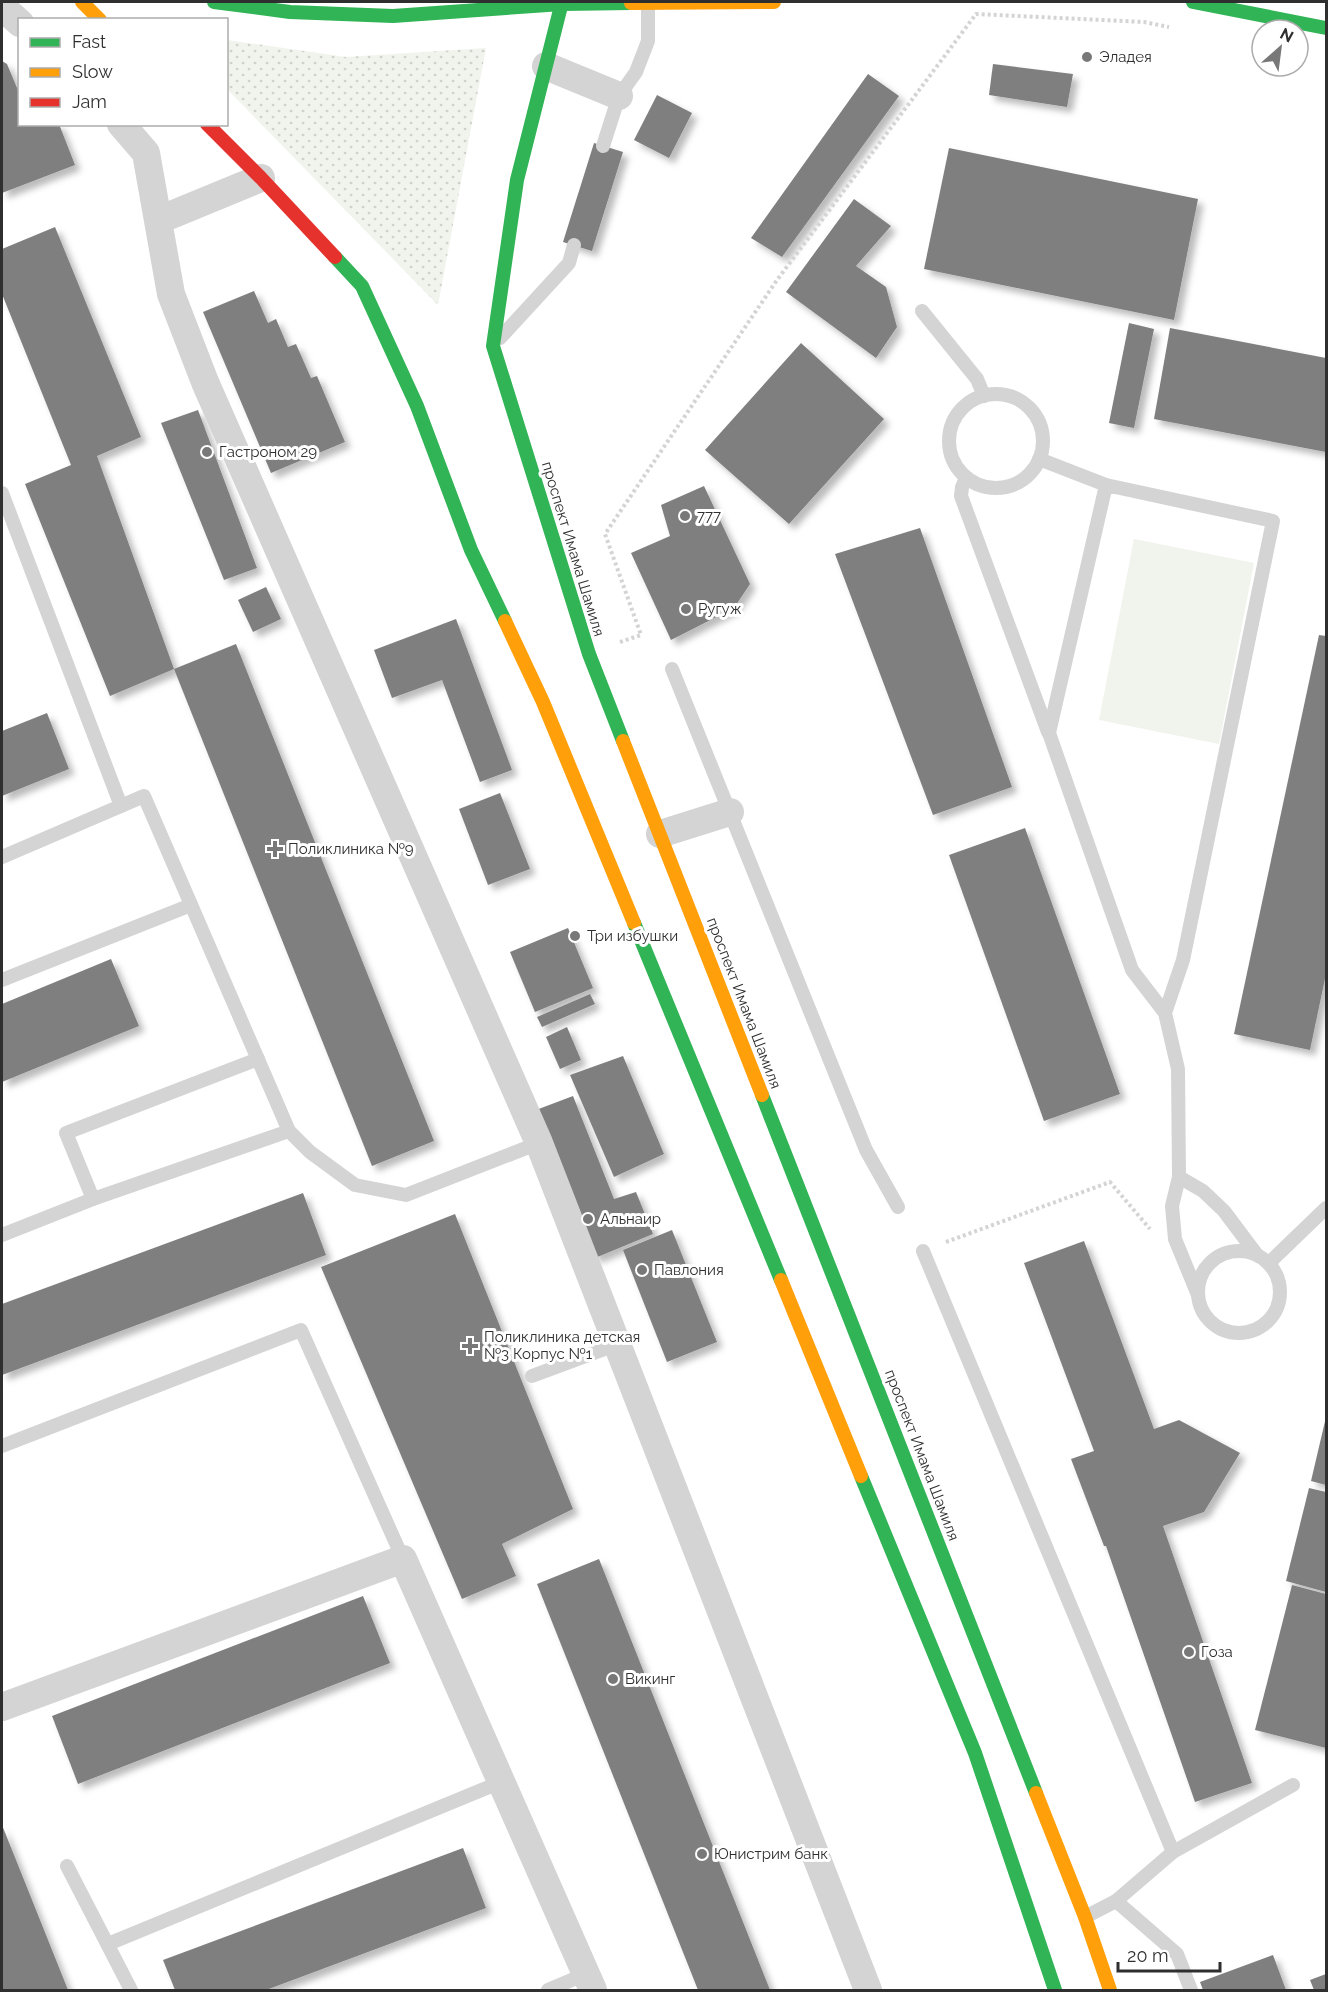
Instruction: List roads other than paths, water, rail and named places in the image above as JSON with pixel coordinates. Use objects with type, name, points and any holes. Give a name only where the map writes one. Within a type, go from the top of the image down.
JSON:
[{"type":"main road","points":[[82,2],[98,18]]},
{"type":"main road","points":[[214,2],[290,12],[393,16],[562,3],[774,2]]},
{"type":"main road","points":[[1193,2],[1326,28]]},
{"type":"main road","points":[[1248,2],[1326,18]]},
{"type":"main road","name":"проспект Имама Шамиля","points":[[562,3],[517,180],[493,346],[589,654],[1085,1917],[1110,1990]]},
{"type":"main road","points":[[209,126],[362,286],[417,406],[471,550],[543,702],[975,1754],[1055,1990]]},
{"type":"street","points":[[2,8],[18,21]]},
{"type":"street","points":[[546,66],[619,96]]},
{"type":"street","points":[[123,126],[146,153],[171,294],[205,382],[539,1143],[868,1990]]},
{"type":"street","points":[[159,220],[261,178]]},
{"type":"street","points":[[660,834],[730,812]]},
{"type":"street","points":[[2,1707],[403,1559],[590,1982]]},
{"type":"lane","points":[[603,146],[619,96],[636,72],[648,41],[648,4]]},
{"type":"lane","points":[[493,346],[569,263],[574,245]]},
{"type":"lane","points":[[922,311],[977,379],[984,396]]},
{"type":"lane","points":[[998,394],[1013,398],[1025,405],[1036,416],[1043,444],[1039,459],[1032,472],[1021,481],[1008,487],[986,487],[966,478],[956,467],[950,453],[948,439],[951,424],[970,402],[984,396],[998,394]]},
{"type":"lane","points":[[1039,459],[1106,485],[1273,521],[1183,960],[1165,1013]]},
{"type":"lane","points":[[966,478],[961,496],[1049,733],[1131,970],[1165,1013],[1178,1070],[1179,1177],[1173,1206],[1175,1239],[1198,1295],[1201,1309],[1221,1329],[1235,1333],[1250,1332],[1263,1326],[1273,1316],[1279,1303],[1280,1289],[1277,1275],[1269,1263],[1257,1255],[1243,1251],[1229,1252],[1216,1258],[1206,1268],[1199,1281],[1198,1295]]},
{"type":"lane","points":[[1049,733],[1106,485]]},
{"type":"lane","points":[[2,494],[121,806]]},
{"type":"lane","points":[[672,669],[867,1150],[898,1207]]},
{"type":"lane","points":[[2,857],[144,796],[289,1131],[310,1152],[355,1185],[406,1195],[539,1143]]},
{"type":"lane","points":[[2,980],[191,906]]},
{"type":"lane","points":[[93,1199],[66,1133],[258,1059]]},
{"type":"lane","points":[[2,1235],[93,1199],[289,1131]]},
{"type":"lane","points":[[1179,1177],[1203,1191],[1224,1211],[1257,1255]]},
{"type":"lane","points":[[1269,1263],[1326,1208]]},
{"type":"lane","points":[[923,1251],[1173,1852]]},
{"type":"lane","points":[[2,1446],[301,1330],[403,1559]]},
{"type":"lane","points":[[532,1376],[618,1344]]},
{"type":"lane","points":[[108,1944],[501,1782]]},
{"type":"lane","points":[[1085,1917],[1116,1901],[1173,1852],[1293,1785]]},
{"type":"lane","points":[[67,1866],[131,1990]]},
{"type":"lane","points":[[1116,1901],[1177,1954],[1191,1990]]},
{"type":"lane","points":[[549,1990],[590,1982]]},
{"type":"place","name":"Эладея","points":[[1087,57]]},
{"type":"place","name":"Гастроном 29","points":[[207,452]]},
{"type":"place","name":"777","points":[[685,516]]},
{"type":"place","name":"Ругуж","points":[[686,609]]},
{"type":"place","name":"Поликлиника №9","points":[[275,849]]},
{"type":"place","name":"Три избушки","points":[[575,936]]},
{"type":"place","name":"Альнаир","points":[[588,1219]]},
{"type":"place","name":"Павлония","points":[[642,1270]]},
{"type":"place","name":"Поликлиника детская №3 Корпус №1","points":[[470,1346]]},
{"type":"place","name":"Гоза","points":[[1189,1652]]},
{"type":"place","name":"Викинг","points":[[613,1679]]},
{"type":"place","name":"Юнистрим банк","points":[[702,1854]]}]
